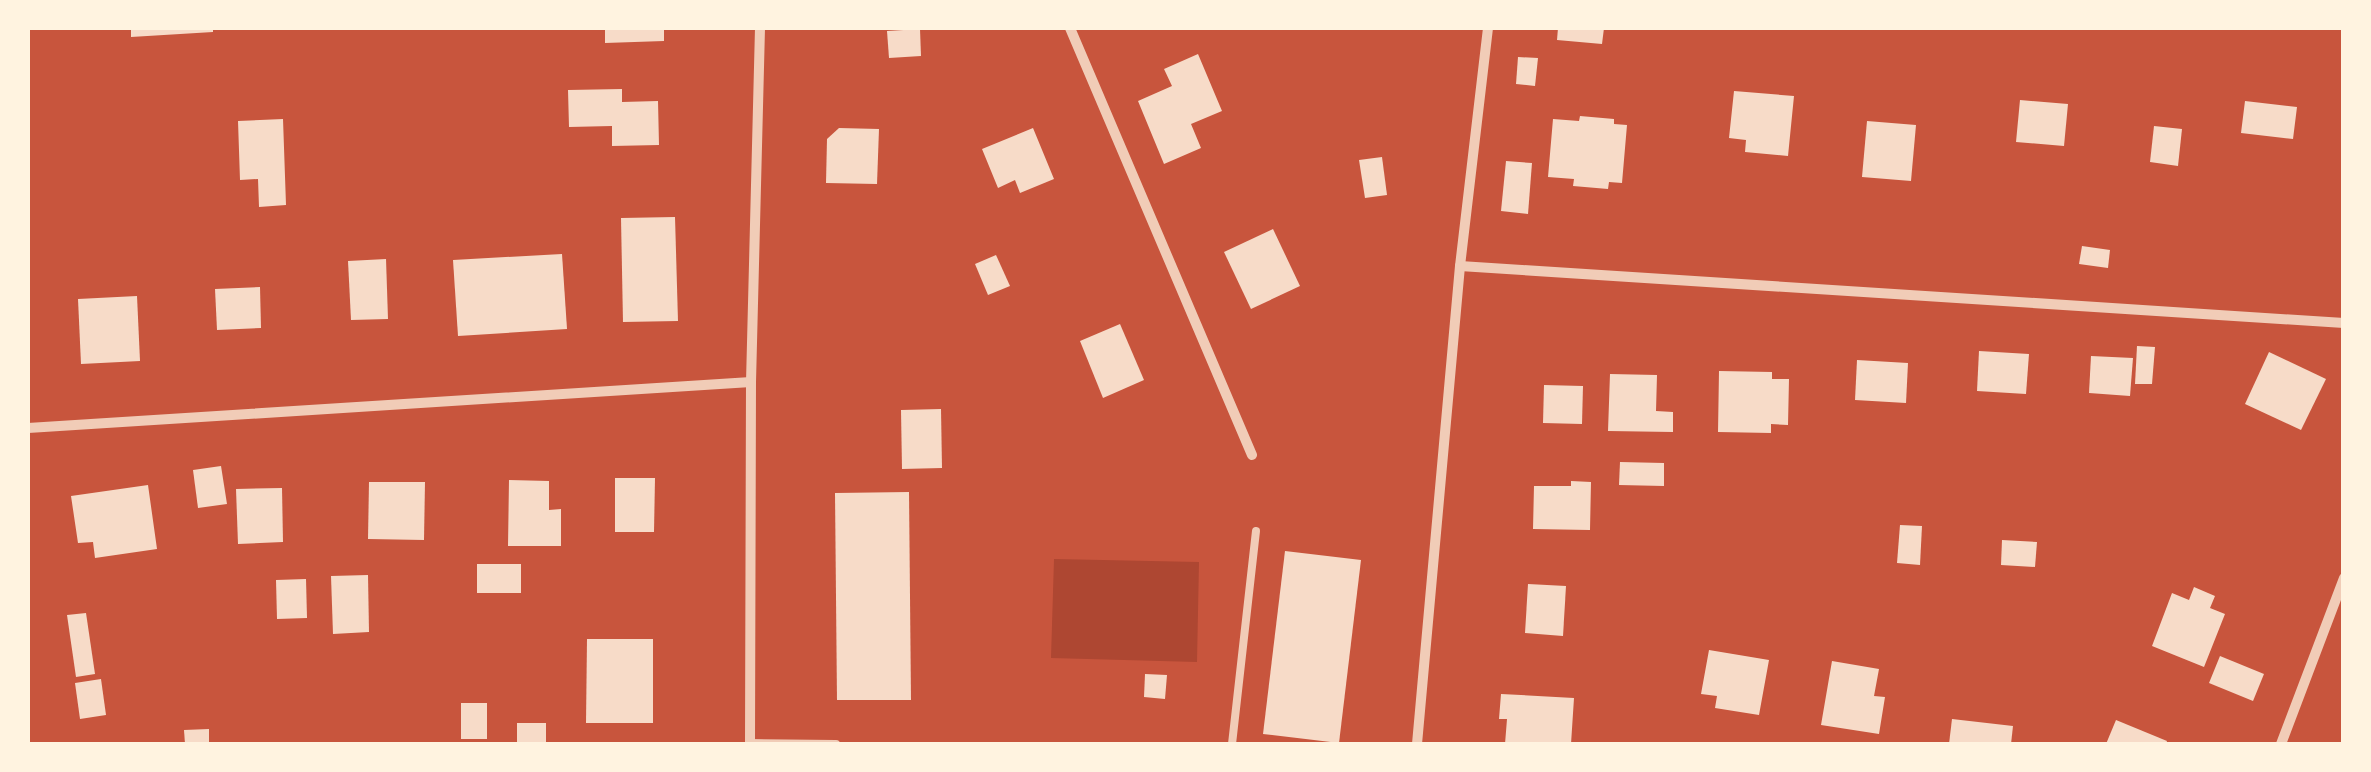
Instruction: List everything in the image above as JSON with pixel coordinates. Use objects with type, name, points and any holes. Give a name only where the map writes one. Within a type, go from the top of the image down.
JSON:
[{"type":"street","points":[[750,744],[751,382],[760,28]]},
{"type":"street","points":[[1070,28],[1252,455]]},
{"type":"street","points":[[1417,744],[1460,266],[1488,28]]},
{"type":"street","points":[[1460,266],[2344,323]]},
{"type":"street","points":[[28,428],[751,382]]},
{"type":"street","points":[[2281,744],[2344,578]]},
{"type":"lane","points":[[1232,744],[1256,531]]},
{"type":"lane","points":[[750,744],[836,744]]},
{"type":"shaded area","points":[[1054,559],[1199,562],[1197,662],[1051,658]]},
{"type":"building","points":[[131,28],[213,28],[213,32],[131,37]]},
{"type":"building","points":[[605,28],[664,28],[664,41],[605,43]]},
{"type":"building","points":[[1558,28],[1604,28],[1602,44],[1557,40]]},
{"type":"building","points":[[920,29],[921,56],[889,58],[887,31]]},
{"type":"building","points":[[1198,54],[1222,111],[1191,124],[1201,148],[1164,164],[1138,101],[1172,86],[1164,69]]},
{"type":"building","points":[[1518,57],[1538,58],[1535,86],[1516,84]]},
{"type":"building","points":[[622,89],[622,102],[658,101],[659,145],[612,146],[612,126],[569,127],[568,90]]},
{"type":"building","points":[[1734,91],[1794,96],[1788,156],[1745,152],[1746,140],[1729,138]]},
{"type":"building","points":[[2020,100],[2068,104],[2064,146],[2016,142]]},
{"type":"building","points":[[2245,101],[2297,107],[2293,139],[2241,133]]},
{"type":"building","points":[[1580,116],[1614,119],[1614,124],[1627,125],[1622,183],[1609,182],[1608,189],[1573,186],[1574,179],[1548,177],[1553,119],[1579,121]]},
{"type":"building","points":[[283,119],[286,205],[259,207],[258,179],[240,180],[238,121]]},
{"type":"building","points":[[1867,121],[1916,125],[1911,181],[1862,177]]},
{"type":"building","points":[[2154,126],[2182,129],[2178,166],[2150,162]]},
{"type":"building","points":[[839,128],[879,129],[877,184],[826,183],[827,139]]},
{"type":"building","points":[[1033,128],[1054,179],[1020,193],[1015,180],[998,188],[982,149]]},
{"type":"building","points":[[1382,157],[1387,195],[1365,198],[1359,160]]},
{"type":"building","points":[[1506,161],[1532,163],[1528,214],[1501,211]]},
{"type":"building","points":[[675,217],[678,321],[623,322],[621,218]]},
{"type":"building","points":[[1273,229],[1300,286],[1251,309],[1224,252]]},
{"type":"building","points":[[2082,246],[2110,250],[2108,268],[2079,264]]},
{"type":"building","points":[[562,254],[567,329],[458,336],[453,260]]},
{"type":"building","points":[[996,255],[1010,286],[988,295],[975,264]]},
{"type":"building","points":[[386,259],[388,319],[351,320],[348,261]]},
{"type":"building","points":[[260,287],[261,328],[217,330],[215,289]]},
{"type":"building","points":[[137,296],[140,361],[81,364],[78,299]]},
{"type":"building","points":[[1120,324],[1144,380],[1103,398],[1080,341]]},
{"type":"building","points":[[2137,346],[2155,347],[2152,384],[2135,384]]},
{"type":"building","points":[[1979,351],[2029,354],[2026,394],[1977,391]]},
{"type":"building","points":[[2269,352],[2326,379],[2301,430],[2245,404]]},
{"type":"building","points":[[2091,356],[2133,358],[2130,396],[2089,393]]},
{"type":"building","points":[[1857,360],[1908,363],[1906,403],[1855,400]]},
{"type":"building","points":[[1719,371],[1772,372],[1772,379],[1789,379],[1788,425],[1771,424],[1771,433],[1718,432]]},
{"type":"building","points":[[1610,374],[1657,375],[1656,411],[1673,412],[1673,432],[1608,431]]},
{"type":"building","points":[[1544,385],[1583,386],[1582,424],[1543,423]]},
{"type":"building","points":[[941,409],[942,468],[902,469],[901,410]]},
{"type":"building","points":[[1620,462],[1664,463],[1664,486],[1619,485]]},
{"type":"building","points":[[221,466],[227,504],[198,508],[193,470]]},
{"type":"building","points":[[615,478],[655,478],[654,532],[615,532]]},
{"type":"building","points":[[509,480],[549,481],[549,510],[561,509],[561,546],[508,546]]},
{"type":"building","points":[[1571,481],[1591,482],[1590,530],[1533,529],[1534,486],[1571,486]]},
{"type":"building","points":[[369,482],[425,482],[424,540],[368,539]]},
{"type":"building","points":[[148,485],[157,549],[95,558],[93,542],[78,543],[71,496]]},
{"type":"building","points":[[282,488],[283,542],[238,544],[236,489]]},
{"type":"building","points":[[909,492],[911,700],[837,700],[835,493]]},
{"type":"building","points":[[1900,525],[1922,526],[1920,565],[1897,563]]},
{"type":"building","points":[[2002,540],[2037,542],[2035,567],[2001,565]]},
{"type":"building","points":[[1285,551],[1361,560],[1339,743],[1263,734]]},
{"type":"building","points":[[477,564],[521,564],[521,593],[477,593]]},
{"type":"building","points":[[368,575],[369,632],[333,634],[331,576]]},
{"type":"building","points":[[306,579],[307,618],[277,619],[276,580]]},
{"type":"building","points":[[1528,584],[1566,586],[1563,636],[1525,633]]},
{"type":"building","points":[[2194,587],[2215,596],[2210,608],[2225,614],[2204,667],[2152,646],[2172,593],[2189,600]]},
{"type":"building","points":[[86,613],[95,674],[76,677],[67,615]]},
{"type":"building","points":[[587,639],[653,639],[653,723],[586,723]]},
{"type":"building","points":[[1709,650],[1769,660],[1759,715],[1715,708],[1717,696],[1701,694]]},
{"type":"building","points":[[2220,656],[2264,674],[2253,701],[2209,683]]},
{"type":"building","points":[[1832,661],[1879,669],[1874,696],[1885,697],[1879,734],[1821,725]]},
{"type":"building","points":[[1145,674],[1167,675],[1165,699],[1144,697]]},
{"type":"building","points":[[101,679],[106,715],[80,719],[75,683]]},
{"type":"building","points":[[1501,694],[1574,698],[1571,744],[1505,744],[1507,719],[1499,719]]},
{"type":"building","points":[[461,703],[487,703],[487,739],[461,739]]},
{"type":"building","points":[[1952,719],[2013,726],[2011,744],[1949,744]]},
{"type":"building","points":[[2116,720],[2167,741],[2166,744],[2106,744]]},
{"type":"building","points":[[517,723],[546,723],[546,744],[517,744]]},
{"type":"building","points":[[209,729],[209,744],[185,744],[184,730]]}]
